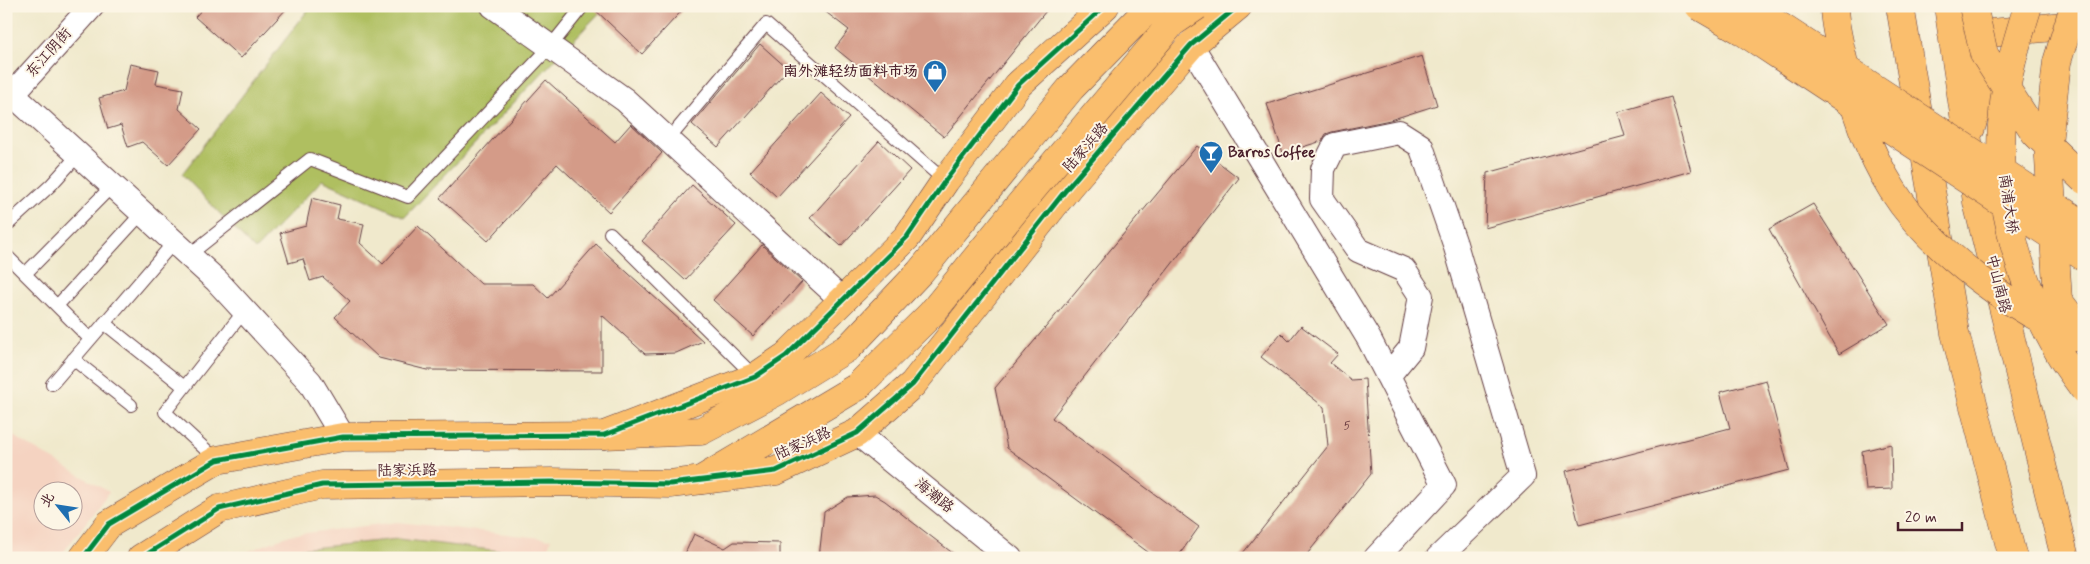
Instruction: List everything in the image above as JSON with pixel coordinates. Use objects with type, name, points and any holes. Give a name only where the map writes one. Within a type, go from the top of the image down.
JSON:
[{"type":"main road","points":[[604,435],[754,377],[786,356],[907,237],[945,181],[1018,85],[1104,6]]},
{"type":"main road","points":[[83,558],[108,524],[217,460],[343,436],[604,435],[701,432],[776,392],[849,347],[920,272],[1071,88],[1151,6]]},
{"type":"main road","points":[[702,480],[858,387],[932,314],[1016,208],[1172,23],[1197,6]]},
{"type":"main road","name":"陆家浜路","points":[[142,558],[219,509],[322,485],[551,482],[670,484],[776,471],[857,433],[913,384],[1070,186],[1190,45],[1238,6]]},
{"type":"main road","points":[[1699,6],[1742,31],[2084,258]]},
{"type":"main road","points":[[1749,6],[2084,225]]},
{"type":"main road","points":[[1834,6],[1847,82],[1862,131],[1892,190],[1924,230],[1971,273],[2017,305],[2084,339]]},
{"type":"main road","points":[[1900,6],[1955,333],[2013,558]]},
{"type":"main road","name":"中山南路","points":[[1948,6],[1969,136],[1977,202],[2065,558]]},
{"type":"main road","points":[[1966,6],[1981,34],[1985,78],[1969,136]]},
{"type":"main road","points":[[1973,6],[1984,54],[2035,133],[2084,180]]},
{"type":"main road","name":"南浦大桥","points":[[2028,6],[2013,54],[2002,114],[2003,176],[2010,234],[2030,292],[2058,352],[2084,389]]},
{"type":"main road","points":[[2074,6],[2057,62],[2048,143],[2058,300],[2084,334]]},
{"type":"main road","points":[[1981,34],[2084,24]]},
{"type":"street","name":"东江阴街","points":[[9,97],[92,6]]},
{"type":"street","points":[[493,6],[625,100],[842,300]]},
{"type":"street","points":[[1145,6],[1190,45],[1364,330],[1444,486],[1376,558]]},
{"type":"street","points":[[9,97],[78,155],[181,248],[245,310],[310,382],[343,436]]},
{"type":"street","points":[[1388,376],[1411,348],[1421,296],[1404,270],[1358,250],[1322,199],[1323,169],[1335,145],[1399,132],[1421,146],[1455,244],[1523,476],[1438,558]]},
{"type":"street","name":"海潮路","points":[[857,433],[1006,557]]},
{"type":"lane","points":[[52,384],[104,323],[181,248],[310,159],[408,197],[550,47],[583,6]]},
{"type":"lane","points":[[668,140],[766,24],[945,181]]},
{"type":"lane","points":[[6,226],[51,184],[78,155]]},
{"type":"lane","points":[[25,274],[112,186]]},
{"type":"lane","points":[[57,306],[142,213]]},
{"type":"lane","points":[[610,233],[754,377]]},
{"type":"lane","points":[[6,255],[90,339]]},
{"type":"lane","points":[[217,460],[165,412],[183,386],[245,310]]},
{"type":"lane","points":[[104,323],[183,386]]},
{"type":"lane","points":[[73,359],[131,406]]},
{"type":"shaded area","points":[[6,432],[109,492],[82,528],[82,482],[32,482],[32,532],[79,532],[59,558],[6,558]]},
{"type":"shaded area","points":[[398,522],[551,539],[544,558],[232,558],[290,535]]},
{"type":"green space","points":[[311,6],[606,6],[405,217],[322,180],[255,250],[182,174]]},
{"type":"green space","points":[[398,539],[526,554],[524,558],[273,558],[291,550]]},
{"type":"building","points":[[205,6],[289,6],[241,58],[195,17]]},
{"type":"building","points":[[591,6],[686,6],[642,54]]},
{"type":"building","name":"南外滩轻纺面料市场","points":[[818,6],[1050,6],[944,137],[835,48],[849,30]]},
{"type":"building","points":[[760,44],[788,69],[718,147],[692,124]]},
{"type":"building","points":[[1422,56],[1437,105],[1390,120],[1332,132],[1326,134],[1322,141],[1283,153],[1267,104]]},
{"type":"building","points":[[130,64],[159,70],[156,84],[183,89],[179,109],[201,129],[168,165],[142,142],[128,147],[121,125],[108,129],[99,98],[124,91]]},
{"type":"building","points":[[546,80],[615,142],[631,124],[662,153],[609,212],[557,164],[488,241],[440,198]]},
{"type":"building","points":[[821,93],[849,118],[777,197],[750,172]]},
{"type":"building","points":[[1671,97],[1691,171],[1485,228],[1487,173],[1625,136],[1618,112]]},
{"type":"building","points":[[879,141],[910,170],[841,246],[810,218]]},
{"type":"building","points":[[1197,146],[1239,178],[1052,418],[1199,527],[1177,558],[1156,558],[1007,448],[995,388]]},
{"type":"building","points":[[692,185],[736,225],[685,280],[642,241]]},
{"type":"building","points":[[312,198],[340,205],[337,219],[364,224],[360,243],[383,264],[418,226],[481,284],[533,284],[548,298],[596,244],[703,341],[676,353],[645,354],[602,315],[602,371],[427,370],[379,358],[335,317],[350,301],[323,277],[310,281],[303,259],[289,263],[280,233],[306,226]]},
{"type":"building","points":[[1813,204],[1889,324],[1839,354],[1769,229]]},
{"type":"building","points":[[762,245],[802,282],[753,336],[713,300]]},
{"type":"building","points":[[1301,326],[1338,354],[1330,363],[1351,380],[1365,379],[1371,474],[1304,558],[1239,558],[1328,446],[1324,407],[1261,357],[1281,333],[1289,341]]},
{"type":"building","points":[[1766,380],[1789,470],[1579,525],[1566,471],[1730,428],[1720,392]]},
{"type":"building","points":[[1891,444],[1892,489],[1866,490],[1862,451]]},
{"type":"building","points":[[875,495],[959,558],[819,558],[824,512],[848,497]]},
{"type":"building","points":[[694,534],[725,548],[734,542],[780,543],[780,558],[683,558]]},
{"type":"cycle path","points":[[83,558],[109,524],[217,460],[343,437],[604,435],[755,377],[786,356],[907,237],[945,181],[1018,85],[1105,6]]},
{"type":"cycle path","points":[[141,558],[219,509],[322,485],[551,482],[670,484],[776,471],[857,433],[913,384],[1069,186],[1191,45],[1238,6]]},
{"type":"place","name":"南外滩轻纺面料市场","points":[[935,93]]},
{"type":"place","name":"Barros Coffee","points":[[1211,174]]}]
